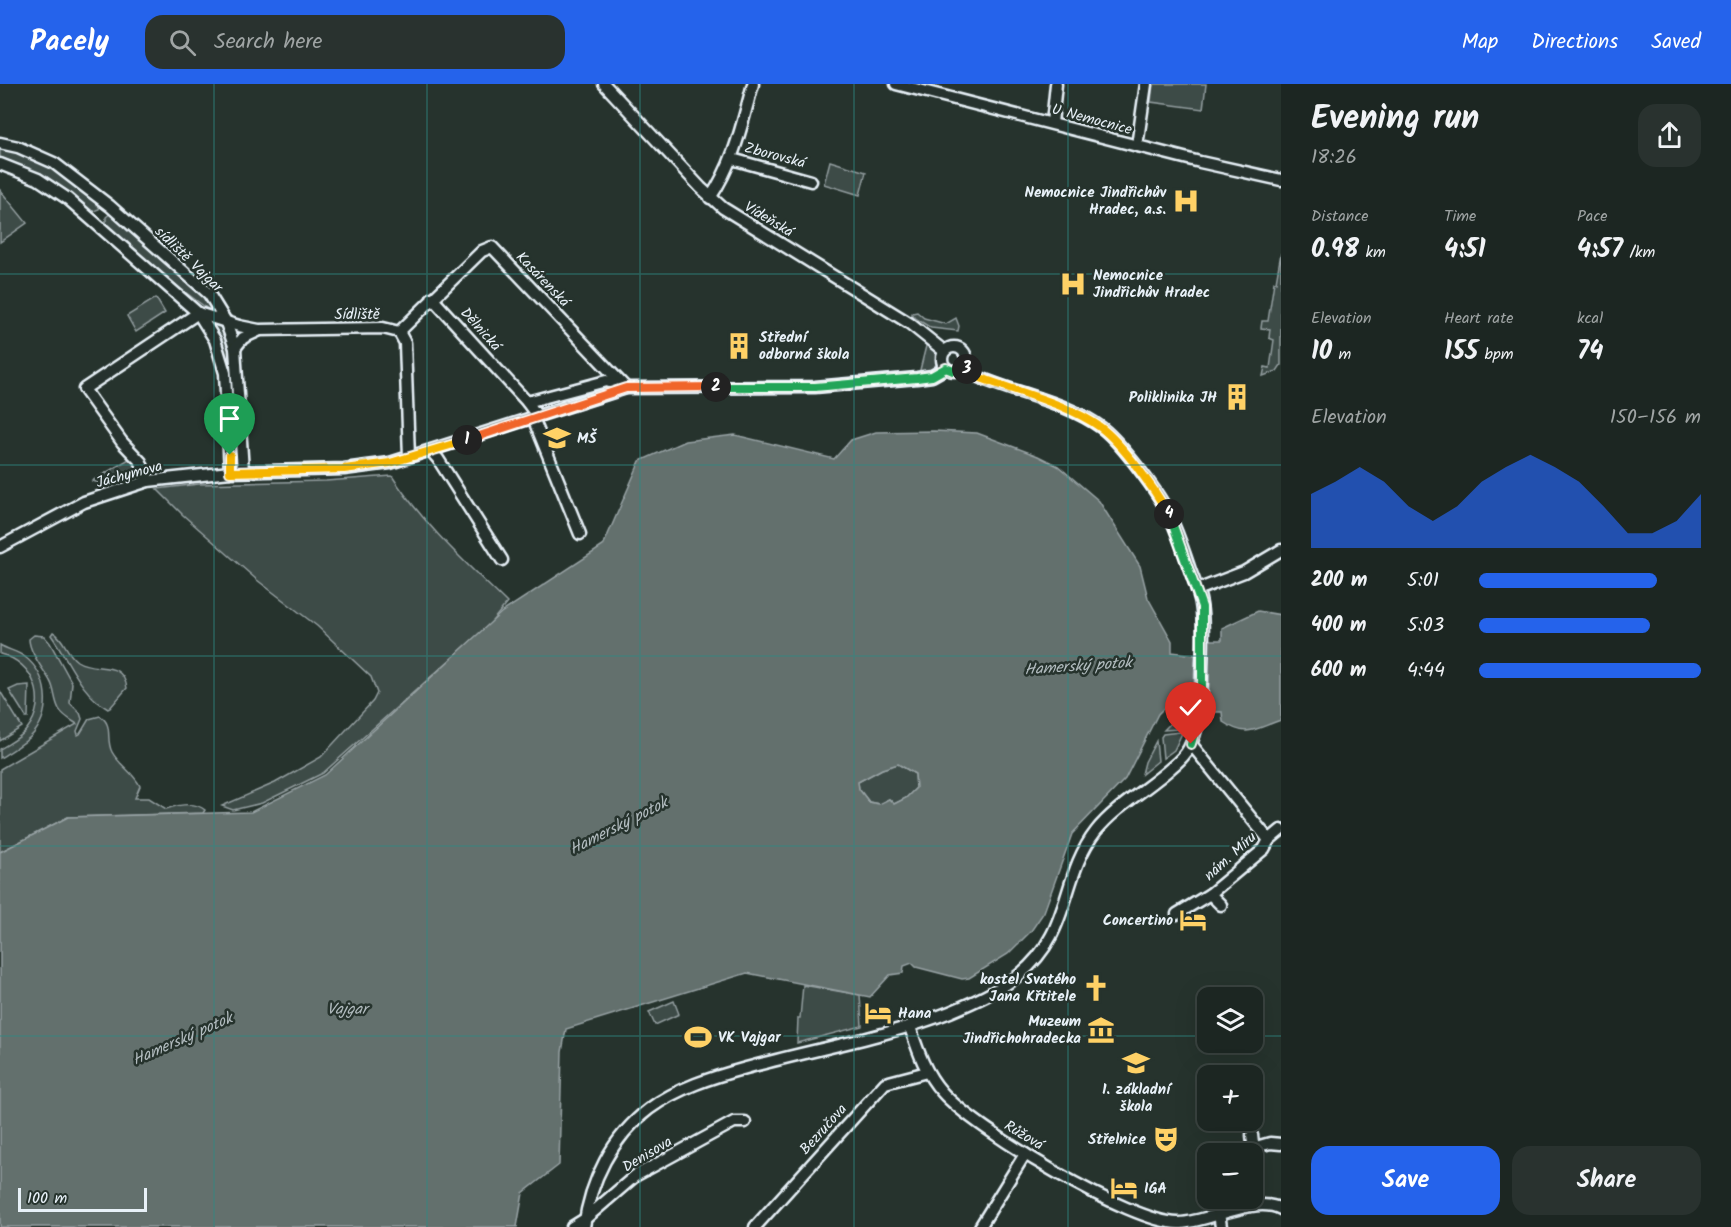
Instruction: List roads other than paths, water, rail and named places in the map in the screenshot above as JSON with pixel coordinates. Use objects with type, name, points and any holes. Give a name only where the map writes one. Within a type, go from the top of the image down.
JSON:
[{"type":"street","name":"Vídeňská","points":[[604,84],[710,198],[738,219],[909,323],[944,351],[951,347],[962,350],[966,356],[964,366],[971,374],[1079,416],[1102,428],[1111,437],[1145,478],[1170,516],[1202,607],[1202,692],[1199,715],[1191,744]]},
{"type":"street","name":"Zborovská","points":[[710,198],[721,183],[732,159],[753,84]]},
{"type":"street","points":[[1052,123],[1056,84]]},
{"type":"street","points":[[1137,146],[1146,84]]},
{"type":"street","name":"U Nemocnice","points":[[903,85],[1137,146],[1281,180]]},
{"type":"street","name":"sídliště Vajgar","points":[[0,142],[54,162],[110,206],[209,294],[225,320],[235,348],[243,471]]},
{"type":"street","name":"Zborovská","points":[[732,159],[811,181]]},
{"type":"street","name":"sídliště Vajgar","points":[[0,164],[38,179],[95,222],[198,313],[215,340],[225,373],[230,472]]},
{"type":"street","points":[[95,222],[110,206]]},
{"type":"street","name":"Kasárenská","points":[[432,298],[482,251],[492,247],[626,388]]},
{"type":"street","points":[[399,332],[432,298]]},
{"type":"street","name":"Dělnická","points":[[432,298],[527,402],[536,418],[580,534]]},
{"type":"street","points":[[148,481],[141,462],[122,442],[84,389],[193,314],[198,313]]},
{"type":"street","name":"Sídliště","points":[[198,313],[259,330],[382,328],[399,332],[405,343],[409,457]]},
{"type":"street","points":[[235,348],[243,338],[259,330]]},
{"type":"street","points":[[944,351],[941,358],[946,368],[953,371],[964,366]]},
{"type":"street","name":"Jáchymova","points":[[0,547],[84,502],[148,481],[243,471],[344,469],[390,463],[626,388],[815,387],[932,376],[946,368]]},
{"type":"street","points":[[527,402],[606,381],[626,388]]},
{"type":"street","points":[[431,451],[502,560]]},
{"type":"street","points":[[1197,591],[1244,572],[1281,550]]},
{"type":"street","points":[[584,1223],[589,1198],[606,1157],[636,1120],[664,1099],[730,1073],[910,1027],[978,1000],[1011,980],[1035,961],[1054,932],[1080,857],[1095,832],[1175,764],[1191,744],[1269,840],[1281,838]]},
{"type":"street","name":"nám. Míru","points":[[1221,905],[1210,894],[1264,849],[1269,840],[1281,830]]},
{"type":"street","points":[[1177,914],[1210,894]]},
{"type":"street","name":"Růžová","points":[[910,1027],[917,1051],[927,1072],[941,1092],[963,1112],[1025,1154],[1118,1203],[1141,1214],[1164,1221],[1183,1223],[1219,1213]]},
{"type":"street","name":"Bezručova","points":[[755,1227],[885,1083],[927,1072]]},
{"type":"street","name":"Denisova","points":[[572,1227],[584,1223],[635,1176],[734,1122],[745,1122]]},
{"type":"street","points":[[1252,1135],[1253,1143]]},
{"type":"street","points":[[1263,1145],[1281,1144]]},
{"type":"street","points":[[980,1227],[1025,1154]]},
{"type":"street","points":[[1263,1205],[1279,1206]]},
{"type":"street","points":[[1221,1227],[1219,1213],[1228,1209]]},
{"type":"water","name":"Vajgar","points":[[876,432],[977,433],[1058,466],[1099,501],[1140,566],[1148,598],[1172,641],[1172,652],[1195,655],[1194,687],[1190,687],[1186,694],[1177,695],[1158,714],[1125,779],[1072,834],[1044,912],[1031,931],[1008,954],[969,978],[962,979],[916,967],[912,963],[904,966],[903,973],[890,975],[870,997],[747,973],[566,1029],[562,1052],[559,1165],[523,1193],[517,1227],[0,1227],[0,852],[68,817],[251,812],[325,775],[502,612],[603,546],[640,461],[685,441],[735,435],[834,459],[851,440]],"holes":[[[898,764],[915,774],[916,788],[906,798],[894,804],[889,799],[879,804],[869,802],[859,789],[858,782],[882,769]]]},
{"type":"water","points":[[1258,611],[1281,615],[1281,720],[1246,731],[1223,722],[1222,712],[1207,712],[1208,640],[1222,640],[1222,628]]},
{"type":"place","name":"Nemocnice Jindřichův Hradec, a.s.","points":[[1186,201]]},
{"type":"place","name":"Nemocnice Jindřichův Hradec","points":[[1073,284]]},
{"type":"place","name":"Střední odborná škola","points":[[739,346]]},
{"type":"place","name":"Poliklinika JH","points":[[1237,397]]},
{"type":"place","name":"MŠ","points":[[557,438]]},
{"type":"place","name":"Concertino","points":[[1193,920]]},
{"type":"place","name":"kostel Svatého Jana Křtitele","points":[[1096,988]]},
{"type":"place","name":"Hana","points":[[878,1013]]},
{"type":"place","name":"Muzeum Jindřichohradecka","points":[[1101,1030]]},
{"type":"place","name":"VK Vajgar","points":[[698,1037]]},
{"type":"place","name":"1. základní škola","points":[[1136,1063]]},
{"type":"place","name":"Střelnice","points":[[1166,1139]]},
{"type":"place","name":"IGA","points":[[1124,1188]]},
{"type":"water label","name":"Hamerský potok","points":[[1078,665]]},
{"type":"water label","name":"Hamerský potok","points":[[618,825]]},
{"type":"water label","name":"Hamerský potok","points":[[182,1038]]}]
